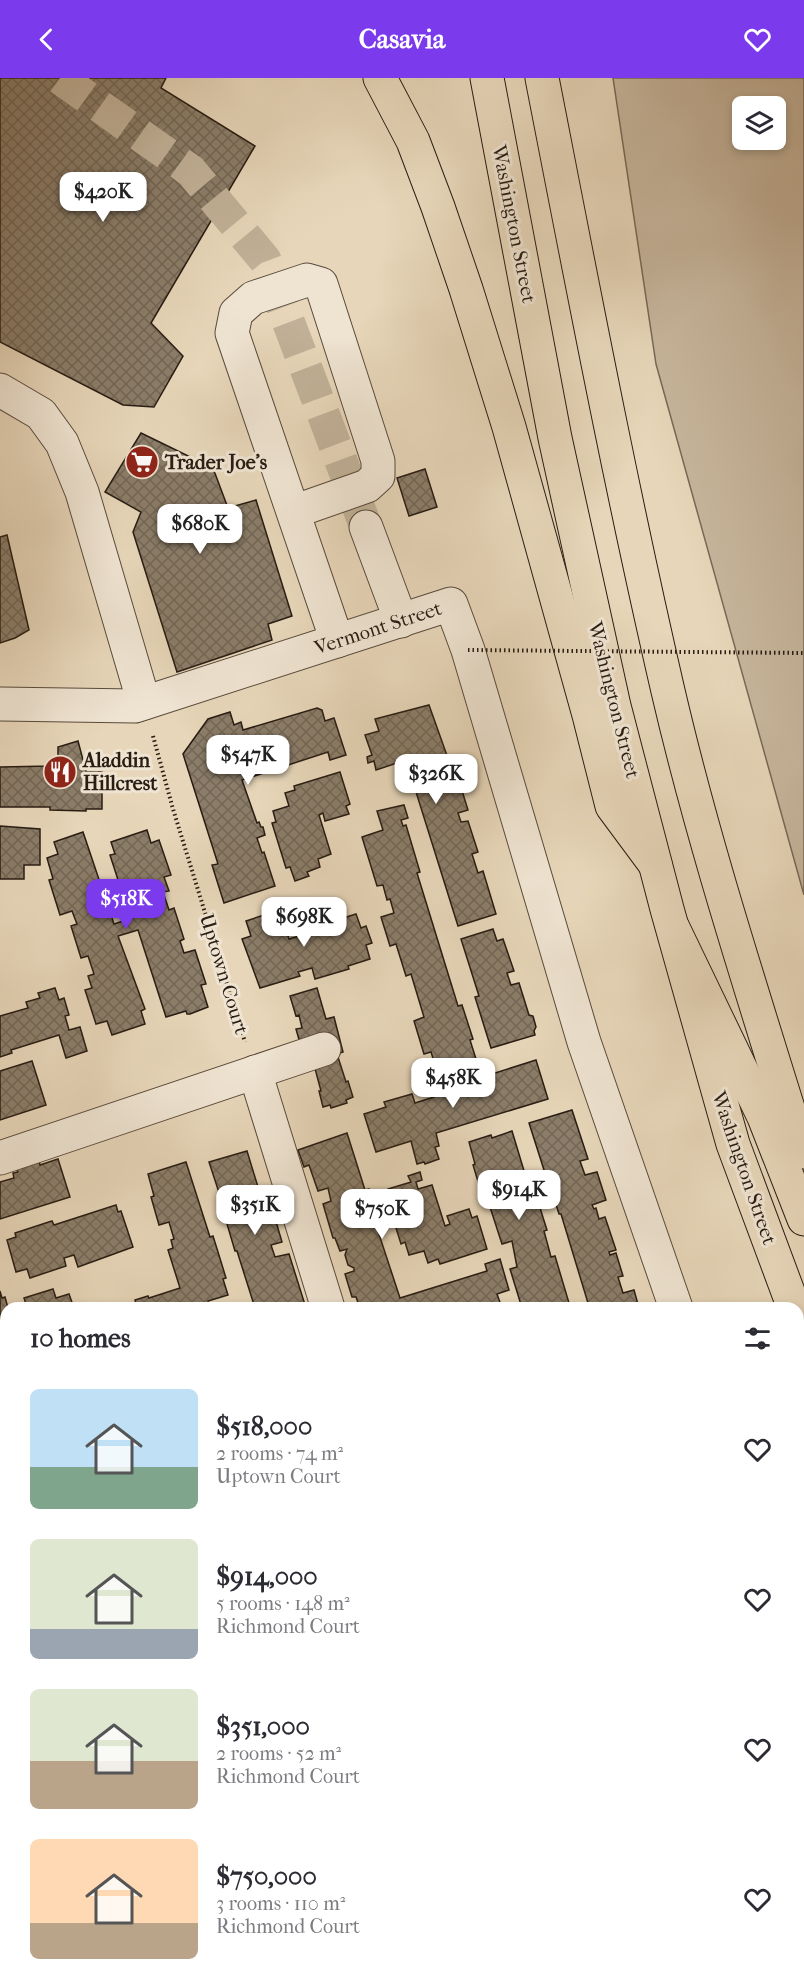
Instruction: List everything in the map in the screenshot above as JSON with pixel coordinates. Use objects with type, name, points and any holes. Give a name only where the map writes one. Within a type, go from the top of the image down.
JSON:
[{"type":"main road","points":[[380,78],[413,141],[438,207],[510,427],[612,807],[655,864]]},
{"type":"main road","name":"Washington Street","points":[[487,78],[555,438],[614,706],[655,864],[733,1144],[792,1302]]},
{"type":"main road","points":[[542,78],[609,427],[668,693],[712,862],[792,1121],[804,1152]]},
{"type":"main road","points":[[673,928],[764,1117],[804,1219]]},
{"type":"street","points":[[293,512],[367,486],[378,476],[378,461],[321,284],[307,280],[253,298],[236,313],[232,333],[293,512],[337,641]]},
{"type":"street","points":[[0,390],[41,414],[62,443],[82,492],[144,703]]},
{"type":"street","points":[[366,527],[401,621]]},
{"type":"street","name":"Vermont Street","points":[[0,704],[135,706],[451,604],[468,650],[591,1064],[674,1302]]},
{"type":"street","points":[[0,1158],[324,1049]]},
{"type":"street","points":[[255,1072],[326,1302]]},
{"type":"path","points":[[468,650],[804,653]]},
{"type":"path","name":"Uptown Court","points":[[144,703],[172,809],[255,1072]]},
{"type":"shaded area","points":[[613,78],[804,78],[804,895],[656,364]]},
{"type":"building","points":[[0,78],[166,78],[161,88],[255,146],[151,323],[183,356],[154,407],[123,405],[0,342]]},
{"type":"building","points":[[141,433],[213,468],[228,508],[256,500],[292,616],[268,624],[272,640],[177,672],[133,532],[141,512],[105,492]]},
{"type":"building","points":[[425,469],[437,507],[409,516],[397,478]]},
{"type":"building","points":[[7,535],[29,630],[0,643],[0,537]]},
{"type":"building","points":[[429,705],[455,778],[449,780],[451,784],[459,781],[468,810],[458,813],[461,822],[468,821],[478,852],[472,854],[478,873],[483,871],[496,914],[458,926],[406,760],[376,770],[374,761],[368,763],[367,757],[372,755],[365,735],[379,731],[375,719]]},
{"type":"building","points":[[317,708],[322,710],[325,721],[334,718],[346,755],[330,760],[328,752],[242,780],[257,823],[259,822],[263,827],[265,835],[257,838],[275,886],[224,903],[212,865],[218,864],[183,754],[208,719],[230,712],[234,725],[241,722],[243,730]]},
{"type":"building","points":[[78,741],[83,760],[86,760],[86,772],[102,772],[102,809],[86,809],[86,811],[50,810],[50,807],[0,807],[0,767],[51,766],[51,760],[58,760],[58,747]]},
{"type":"building","points":[[340,772],[350,804],[346,806],[349,814],[325,821],[323,813],[319,815],[331,854],[318,859],[320,867],[307,872],[309,876],[295,881],[290,867],[286,868],[272,823],[276,822],[273,811],[289,806],[285,793],[295,790],[294,786]]},
{"type":"building","points":[[404,805],[408,818],[401,820],[403,826],[406,825],[420,872],[417,873],[458,1006],[462,1005],[473,1039],[470,1040],[476,1059],[437,1071],[431,1052],[424,1054],[414,1021],[424,1017],[411,974],[406,976],[396,944],[390,946],[381,917],[394,913],[390,899],[387,900],[383,885],[377,886],[362,837],[383,830],[377,811]]},
{"type":"building","points":[[0,826],[40,829],[40,865],[24,865],[24,879],[0,879]]},
{"type":"building","points":[[147,830],[151,843],[159,840],[171,875],[164,877],[169,891],[163,892],[169,910],[174,908],[184,939],[180,941],[184,953],[195,950],[206,984],[201,985],[208,1007],[190,1014],[186,1011],[166,1017],[138,930],[118,936],[145,1009],[141,1011],[145,1024],[112,1035],[107,1021],[96,1024],[85,990],[92,988],[88,976],[94,974],[88,956],[81,958],[71,926],[77,924],[72,911],[60,915],[49,880],[53,879],[47,858],[58,854],[54,842],[83,832],[114,924],[135,917],[125,888],[121,889],[110,855],[115,854],[111,842]]},
{"type":"building","points":[[279,910],[289,939],[303,935],[302,931],[356,914],[361,928],[366,926],[372,943],[366,945],[370,959],[348,966],[349,969],[315,979],[312,968],[298,972],[300,976],[260,988],[242,939],[251,936],[246,921]]},
{"type":"building","points":[[493,929],[497,941],[503,939],[514,971],[507,973],[511,985],[519,983],[529,1015],[533,1016],[536,1027],[535,1035],[491,1048],[475,997],[479,996],[461,939]]},
{"type":"building","points":[[55,988],[59,1000],[64,998],[69,1015],[65,1016],[69,1030],[80,1027],[87,1051],[66,1058],[59,1035],[11,1050],[12,1053],[0,1057],[0,1016],[28,1008],[26,1002],[40,998],[38,993]]},
{"type":"building","points":[[317,988],[326,1019],[334,1017],[343,1052],[337,1054],[353,1097],[346,1100],[347,1103],[331,1108],[330,1105],[323,1107],[313,1061],[306,1064],[296,1029],[302,1028],[299,1015],[296,1016],[290,996]]},
{"type":"building","points":[[536,1060],[548,1099],[436,1133],[439,1146],[435,1147],[439,1159],[425,1164],[424,1162],[417,1164],[411,1141],[376,1152],[364,1114],[386,1107],[384,1102],[412,1094],[415,1103],[434,1097],[433,1094],[442,1090],[441,1087],[474,1077],[476,1085],[493,1079],[492,1074]]},
{"type":"building","points":[[32,1061],[46,1105],[0,1120],[0,1071]]},
{"type":"building","points":[[572,1110],[588,1159],[580,1161],[585,1175],[597,1172],[606,1200],[592,1205],[594,1209],[596,1208],[599,1219],[605,1217],[616,1250],[609,1252],[610,1255],[616,1253],[623,1276],[618,1277],[623,1293],[634,1290],[637,1302],[588,1302],[561,1214],[559,1214],[550,1186],[553,1185],[549,1172],[545,1173],[529,1123]]},
{"type":"building","points":[[512,1131],[531,1194],[535,1192],[547,1230],[544,1231],[551,1257],[555,1256],[569,1302],[520,1302],[510,1269],[517,1267],[512,1241],[502,1244],[490,1207],[498,1205],[495,1194],[483,1198],[469,1142],[491,1135],[492,1138]]},
{"type":"building","points":[[347,1133],[365,1190],[369,1189],[379,1223],[376,1225],[400,1298],[487,1271],[485,1264],[500,1259],[509,1290],[497,1294],[500,1302],[358,1302],[356,1297],[352,1297],[345,1274],[354,1271],[354,1268],[348,1265],[345,1255],[347,1249],[340,1251],[333,1238],[323,1204],[331,1201],[328,1188],[318,1191],[309,1165],[304,1167],[298,1150]]},
{"type":"building","points":[[247,1151],[265,1210],[272,1208],[282,1242],[271,1245],[275,1257],[289,1254],[304,1302],[253,1302],[237,1251],[235,1251],[227,1224],[229,1223],[209,1162]]},
{"type":"building","points":[[58,1159],[70,1197],[0,1219],[0,1182],[14,1178],[13,1173],[18,1172],[16,1168],[39,1161],[40,1165]]},
{"type":"building","points":[[186,1162],[210,1237],[213,1236],[226,1278],[223,1279],[228,1295],[208,1302],[136,1302],[135,1300],[180,1288],[168,1250],[173,1248],[171,1240],[174,1239],[169,1222],[159,1225],[151,1197],[154,1196],[148,1174]]},
{"type":"building","points":[[420,1172],[422,1180],[416,1182],[418,1189],[432,1185],[445,1226],[450,1224],[447,1216],[469,1209],[472,1218],[477,1216],[487,1249],[440,1264],[438,1259],[428,1263],[424,1251],[409,1255],[405,1242],[401,1244],[387,1199],[391,1198],[388,1189],[411,1182],[408,1176]]},
{"type":"building","points":[[116,1205],[118,1212],[121,1211],[133,1247],[78,1267],[74,1255],[64,1258],[66,1266],[30,1278],[27,1269],[16,1272],[7,1240],[16,1237],[15,1233],[52,1221],[54,1225]]},
{"type":"building","points":[[53,1289],[56,1298],[69,1294],[72,1302],[25,1302],[24,1298]]},
{"type":"building","points":[[0,1291],[6,1302],[0,1302]]},
{"type":"tunnel","points":[[60,78],[191,171],[265,260],[366,527]]},
{"type":"place","name":"Trader Joe's","points":[[142,462]]},
{"type":"place","name":"Aladdin Hillcrest","points":[[60,772]]}]
